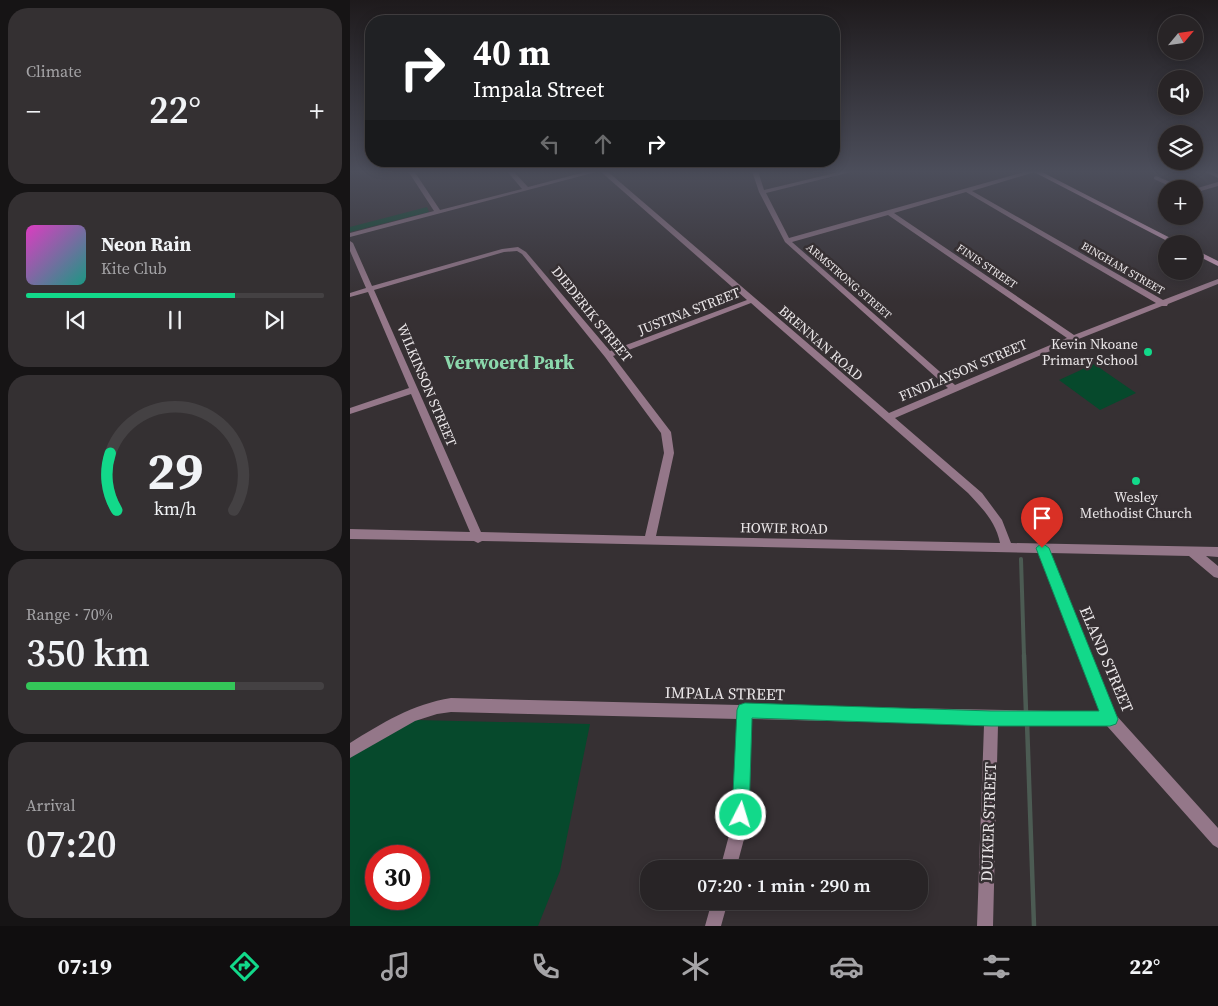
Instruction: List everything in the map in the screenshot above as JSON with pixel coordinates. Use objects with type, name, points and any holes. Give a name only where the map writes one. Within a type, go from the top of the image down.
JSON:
[{"type":"street","points":[[350,235],[430,214]]},
{"type":"street","name":"BRENNAN ROAD","points":[[653,214],[972,490],[998,520],[1006,547]]},
{"type":"street","name":"ARMSTRONG STREET","points":[[773,214],[786,241],[953,388]]},
{"type":"street","points":[[786,241],[880,214]]},
{"type":"street","name":"FINIS STREET","points":[[891,214],[1073,338]]},
{"type":"street","name":"BINGHAM STREET","points":[[1009,214],[1164,304]]},
{"type":"street","points":[[1120,214],[1160,235]]},
{"type":"street","name":"WILKINSON STREET","points":[[350,243],[372,289],[413,390],[478,538]]},
{"type":"street","name":"DIEDERIK STREET","points":[[372,289],[504,250],[518,249],[528,257],[608,355],[663,426],[669,439],[669,453],[650,540]]},
{"type":"street","points":[[1203,256],[1218,264]]},
{"type":"street","name":"FINDLAYSON STREET","points":[[887,418],[1073,338],[1164,304],[1218,281]]},
{"type":"street","points":[[350,295],[372,289]]},
{"type":"street","name":"JUSTINA STREET","points":[[608,355],[752,301]]},
{"type":"street","points":[[350,411],[413,390]]},
{"type":"street","name":"HOWIE ROAD","points":[[350,534],[1218,552]]},
{"type":"street","name":"ELAND STREET","points":[[1042,548],[1110,719],[1218,840]]},
{"type":"street","points":[[1191,551],[1218,573]]},
{"type":"street","name":"IMPALA STREET","points":[[350,751],[404,718],[430,707],[451,705],[745,710],[991,718],[1110,719]]},
{"type":"street","points":[[730,860],[739,828],[742,799],[745,710]]},
{"type":"street","name":"DUIKER STREET","points":[[985,926],[991,718]]},
{"type":"street","points":[[713,926],[717,910]]},
{"type":"green space","points":[[399,214],[420,214],[350,232],[350,227]]},
{"type":"green space","points":[[1094,364],[1136,393],[1100,410],[1059,380]]},
{"type":"green space","points":[[416,720],[590,724],[560,871],[538,926],[350,926],[350,757]]},
{"type":"waterway","points":[[1021,559],[1024,656]]},
{"type":"waterway","points":[[1024,655],[1026,713]]},
{"type":"waterway","points":[[1027,722],[1034,926]]},
{"type":"place","name":"Kevin Nkoane Primary School","points":[[1148,352]]},
{"type":"place","name":"Wesley Methodist Church","points":[[1136,481]]},
{"type":"district","name":"Verwoerd Park","points":[[509,362]]},
{"type":"route","points":[[741,815],[745,710],[991,718],[1110,719],[1042,548]]}]
